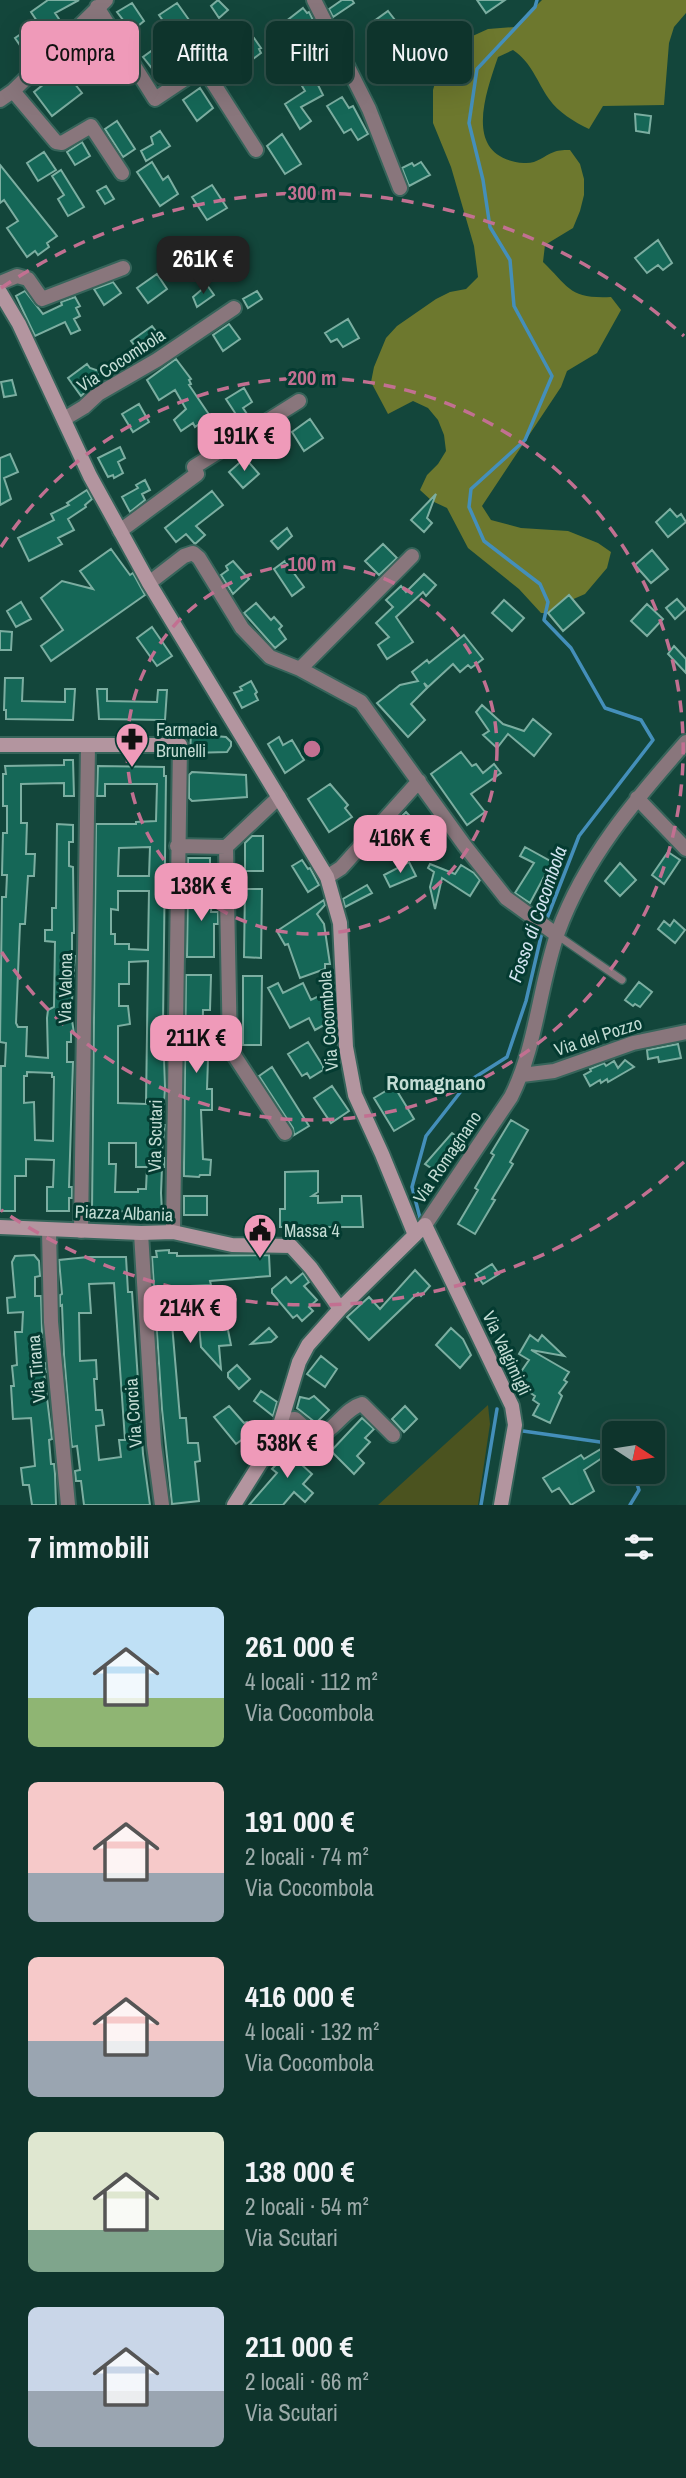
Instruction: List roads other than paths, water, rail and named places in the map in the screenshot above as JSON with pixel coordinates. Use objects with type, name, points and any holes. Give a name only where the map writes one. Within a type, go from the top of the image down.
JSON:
[{"type":"street","points":[[314,0],[369,109],[400,188]]},
{"type":"street","points":[[0,100],[13,91],[102,4],[155,99],[203,67],[257,150]]},
{"type":"street","points":[[13,91],[56,142],[62,143],[91,127],[122,173]]},
{"type":"street","points":[[0,283],[16,276],[28,279],[42,299],[123,268]]},
{"type":"street","name":"Via Cocombola","points":[[0,292],[19,324],[90,476],[149,583],[327,877],[340,923],[346,1047],[355,1095],[420,1230]]},
{"type":"street","name":"Via Cocombola","points":[[64,419],[84,407],[98,394],[157,360],[233,308]]},
{"type":"street","points":[[120,531],[197,474],[194,467],[299,401]]},
{"type":"street","points":[[149,583],[184,556],[192,553],[199,558],[242,628],[270,657],[300,669],[361,702],[506,898],[550,929]]},
{"type":"street","points":[[300,669],[412,556]]},
{"type":"street","name":"Via Romagnano","points":[[234,1505],[276,1438],[299,1362],[308,1345],[340,1309],[420,1230],[511,1097],[522,1075],[550,929],[603,843],[636,798],[686,741]]},
{"type":"street","points":[[0,745],[88,745]]},
{"type":"street","name":"Via Scutari","points":[[88,745],[180,745],[173,1232]]},
{"type":"street","name":"Via Valona","points":[[81,1231],[88,745]]},
{"type":"street","points":[[327,877],[341,868],[419,781]]},
{"type":"street","points":[[177,846],[226,847],[279,797]]},
{"type":"street","points":[[636,798],[686,849]]},
{"type":"street","points":[[226,847],[230,1049],[285,1133]]},
{"type":"street","name":"Via del Pozzo","points":[[522,1075],[554,1070],[633,1042],[686,1032]]},
{"type":"street","name":"Piazza Albania","points":[[0,1227],[173,1232],[232,1244],[291,1246],[311,1268],[340,1309]]},
{"type":"street","name":"Via Tirana","points":[[49,1230],[51,1322],[68,1505]]},
{"type":"street","name":"Via Valgimigli","points":[[420,1230],[512,1406],[515,1426],[501,1505]]},
{"type":"street","name":"Via Corcia","points":[[141,1233],[154,1445],[162,1505]]},
{"type":"street","points":[[282,1420],[295,1419],[314,1436],[322,1435],[348,1411],[362,1404],[393,1435]]},
{"type":"lane","points":[[550,929],[622,980]]},
{"type":"waterway","name":"Fosso di Cocombola","points":[[537,0],[535,7],[477,69],[469,123],[483,180],[490,227],[510,260],[514,306],[552,376],[525,440],[471,489],[469,507],[484,541],[540,584],[548,602],[544,620],[571,648],[605,708],[641,720],[653,740],[579,836],[546,921]]},
{"type":"waterway","name":"Fosso di Cocombola","points":[[420,1218],[412,1187],[426,1136],[469,1081],[507,1057],[526,1001],[543,928]]},
{"type":"waterway","name":"Fosso di Cocombola","points":[[481,1505],[497,1409]]},
{"type":"waterway","points":[[523,1431],[602,1442]]},
{"type":"waterway","points":[[630,1505],[639,1490],[637,1484]]},
{"type":"place","name":"Farmacia Brunelli","points":[[132,769]]},
{"type":"place","name":"Massa 4","points":[[260,1260]]},
{"type":"district","name":"Romagnano","points":[[436,1082]]}]
